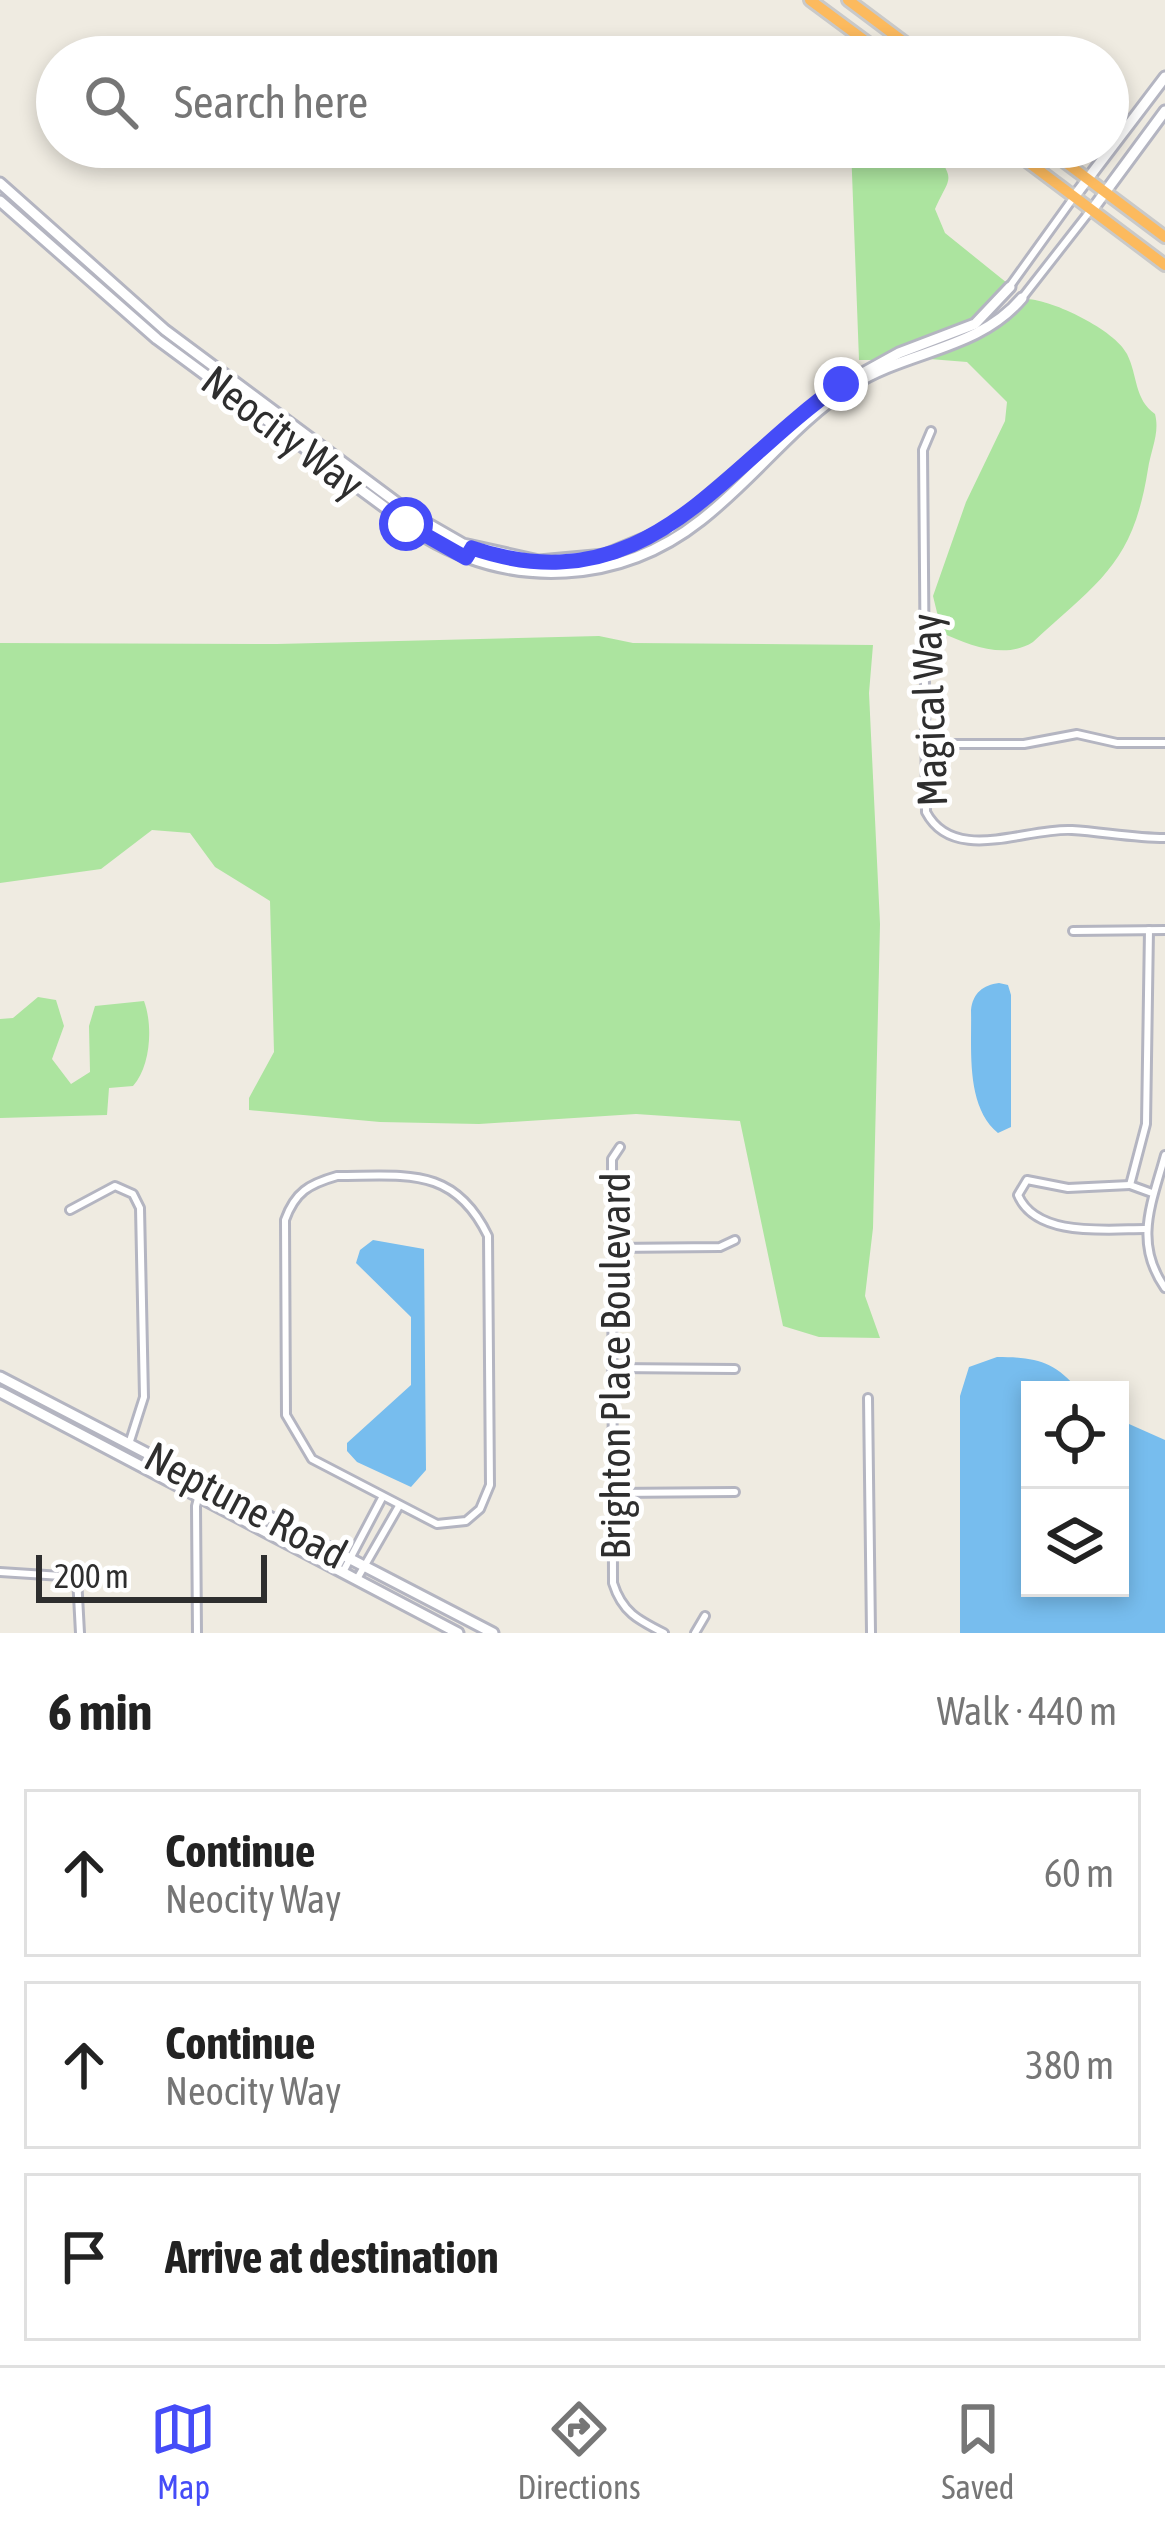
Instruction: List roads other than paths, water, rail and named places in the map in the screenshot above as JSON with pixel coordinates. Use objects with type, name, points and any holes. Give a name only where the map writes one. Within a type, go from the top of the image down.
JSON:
[{"type":"highway","points":[[810,0],[859,36]]},
{"type":"highway","points":[[848,0],[896,36]]},
{"type":"highway","points":[[1036,168],[1165,265]]},
{"type":"highway","points":[[1073,168],[1165,237]]},
{"type":"street","points":[[1129,125],[1165,77]]},
{"type":"street","points":[[1129,160],[1165,111]]},
{"type":"street","points":[[1010,287],[1096,168]]},
{"type":"street","points":[[1022,298],[1123,168]]},
{"type":"street","name":"Neocity Way","points":[[0,183],[165,330],[416,518],[470,553],[559,562],[641,543],[693,512],[832,390],[880,362],[975,324],[1010,287]]},
{"type":"street","name":"Neocity Way","points":[[0,201],[157,339],[425,537],[510,570],[561,573],[616,565],[657,548],[703,518],[838,395],[903,358],[985,332],[1022,298]]},
{"type":"street","name":"Magical Way","points":[[931,431],[923,450],[926,812],[945,835],[1025,838],[1074,830],[1115,838],[1165,838]]},
{"type":"street","points":[[323,462],[329,452]]},
{"type":"street","points":[[925,744],[1024,744],[1077,734],[1117,743],[1165,743]]},
{"type":"street","points":[[1073,931],[1165,930]]},
{"type":"street","points":[[1130,1185],[1146,1124],[1149,931]]},
{"type":"street","name":"Brighton Place Boulevard","points":[[620,1147],[611,1159],[613,1583],[619,1603],[632,1617],[664,1633]]},
{"type":"street","points":[[1165,1155],[1145,1229],[1149,1261],[1165,1288]]},
{"type":"street","points":[[338,1176],[406,1176],[447,1184],[473,1206],[488,1237],[490,1485],[480,1509],[466,1521],[437,1524],[399,1506],[312,1459],[286,1415],[285,1220],[292,1198],[311,1183],[338,1176]]},
{"type":"street","points":[[1145,1229],[1078,1229],[1052,1222],[1022,1204],[1018,1196],[1027,1180],[1068,1188],[1130,1185],[1152,1193]]},
{"type":"street","points":[[70,1210],[115,1186],[133,1194],[140,1208],[144,1396],[129,1444]]},
{"type":"street","points":[[612,1248],[720,1247],[735,1240]]},
{"type":"street","points":[[612,1368],[735,1369]]},
{"type":"street","name":"Neptune Road","points":[[0,1376],[493,1633]]},
{"type":"street","name":"Neptune Road","points":[[0,1392],[458,1633]]},
{"type":"street","points":[[868,1397],[871,1633]]},
{"type":"street","points":[[197,1633],[202,1483]]},
{"type":"street","points":[[614,1493],[735,1492]]},
{"type":"street","points":[[344,1572],[382,1498]]},
{"type":"street","points":[[357,1579],[399,1506]]},
{"type":"street","points":[[0,1572],[76,1576],[80,1633]]},
{"type":"street","points":[[695,1633],[705,1616]]},
{"type":"water","points":[[999,983],[1008,985],[1011,995],[1011,1127],[998,1133],[987,1122],[975,1092],[971,1010],[980,991]]},
{"type":"water","points":[[373,1240],[424,1249],[426,1470],[411,1487],[357,1462],[347,1451],[347,1443],[411,1385],[411,1317],[356,1263],[360,1250]]},
{"type":"water","points":[[997,1357],[1022,1358],[1043,1363],[1069,1381],[1021,1381],[1021,1597],[1129,1597],[1129,1424],[1165,1440],[1165,1633],[960,1633],[960,1396],[969,1367]]}]
